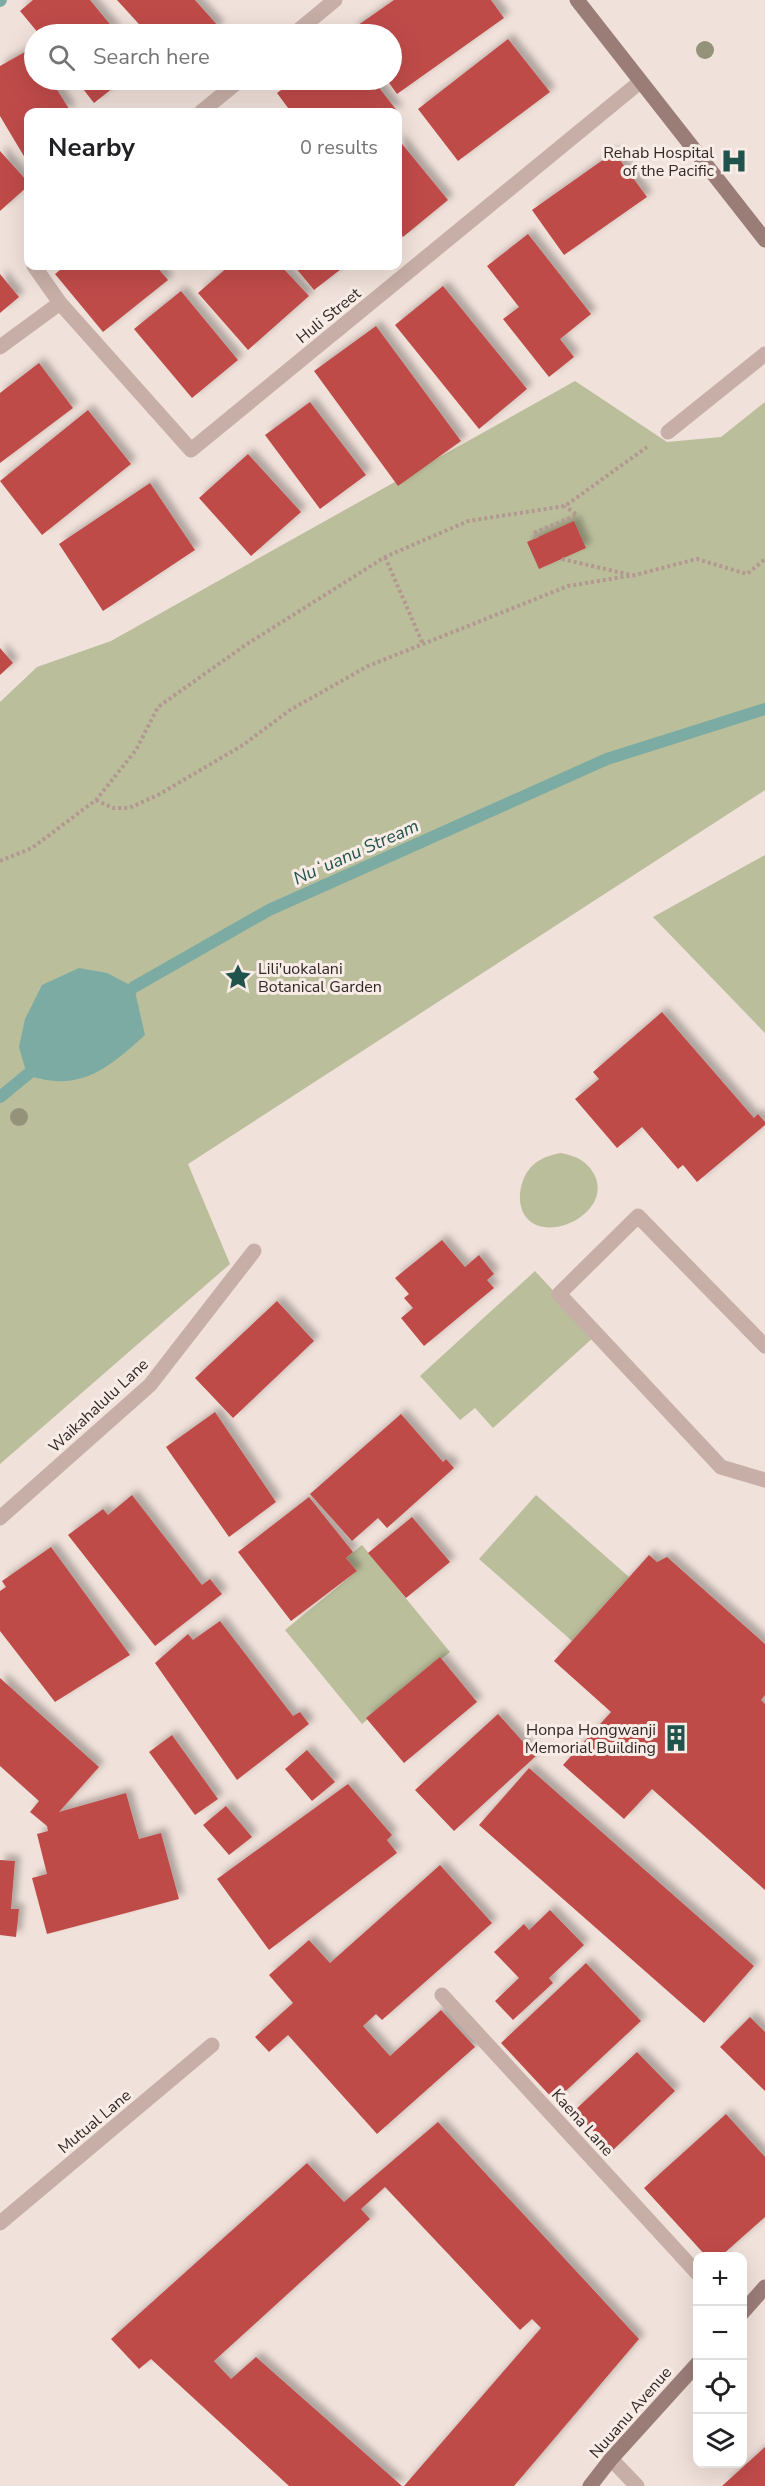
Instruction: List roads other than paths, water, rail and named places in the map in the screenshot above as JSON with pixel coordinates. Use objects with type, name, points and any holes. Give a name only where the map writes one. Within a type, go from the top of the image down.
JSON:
[{"type":"street","points":[[306,24],[335,0]]},
{"type":"street","points":[[577,0],[765,240]]},
{"type":"street","name":"Huli Street","points":[[60,303],[191,450],[640,82]]},
{"type":"street","points":[[206,108],[228,90]]},
{"type":"street","points":[[0,347],[60,303],[37,270]]},
{"type":"street","points":[[668,432],[765,354]]},
{"type":"street","points":[[765,1346],[638,1216],[559,1294],[721,1467],[765,1480]]},
{"type":"street","name":"Waikahalulu Lane","points":[[0,1518],[150,1385],[254,1251]]},
{"type":"street","name":"Kaena Lane","points":[[442,1995],[693,2269]]},
{"type":"street","name":"Mutual Lane","points":[[0,2223],[212,2045]]},
{"type":"street","points":[[747,2307],[765,2287]]},
{"type":"street","name":"Nuuanu Avenue","points":[[590,2486],[611,2459],[693,2369]]},
{"type":"street","points":[[611,2459],[637,2486]]},
{"type":"water","points":[[79,968],[107,973],[134,987],[145,1035],[105,1067],[78,1079],[46,1080],[27,1075],[19,1047],[25,1019],[42,985]]},
{"type":"waterway","name":"Nuʻuanu Stream","points":[[122,997],[134,987],[269,910],[607,759],[765,709]]},
{"type":"waterway","name":"Nuʻuanu Stream","points":[[0,1097],[39,1065]]},
{"type":"place","name":"Rehab Hospital of the Pacific","points":[[734,161]]},
{"type":"place","name":"Lili'uokalani Botanical Garden","points":[[238,977]]},
{"type":"place","name":"Honpa Hongwanji Memorial Building","points":[[676,1738]]}]
